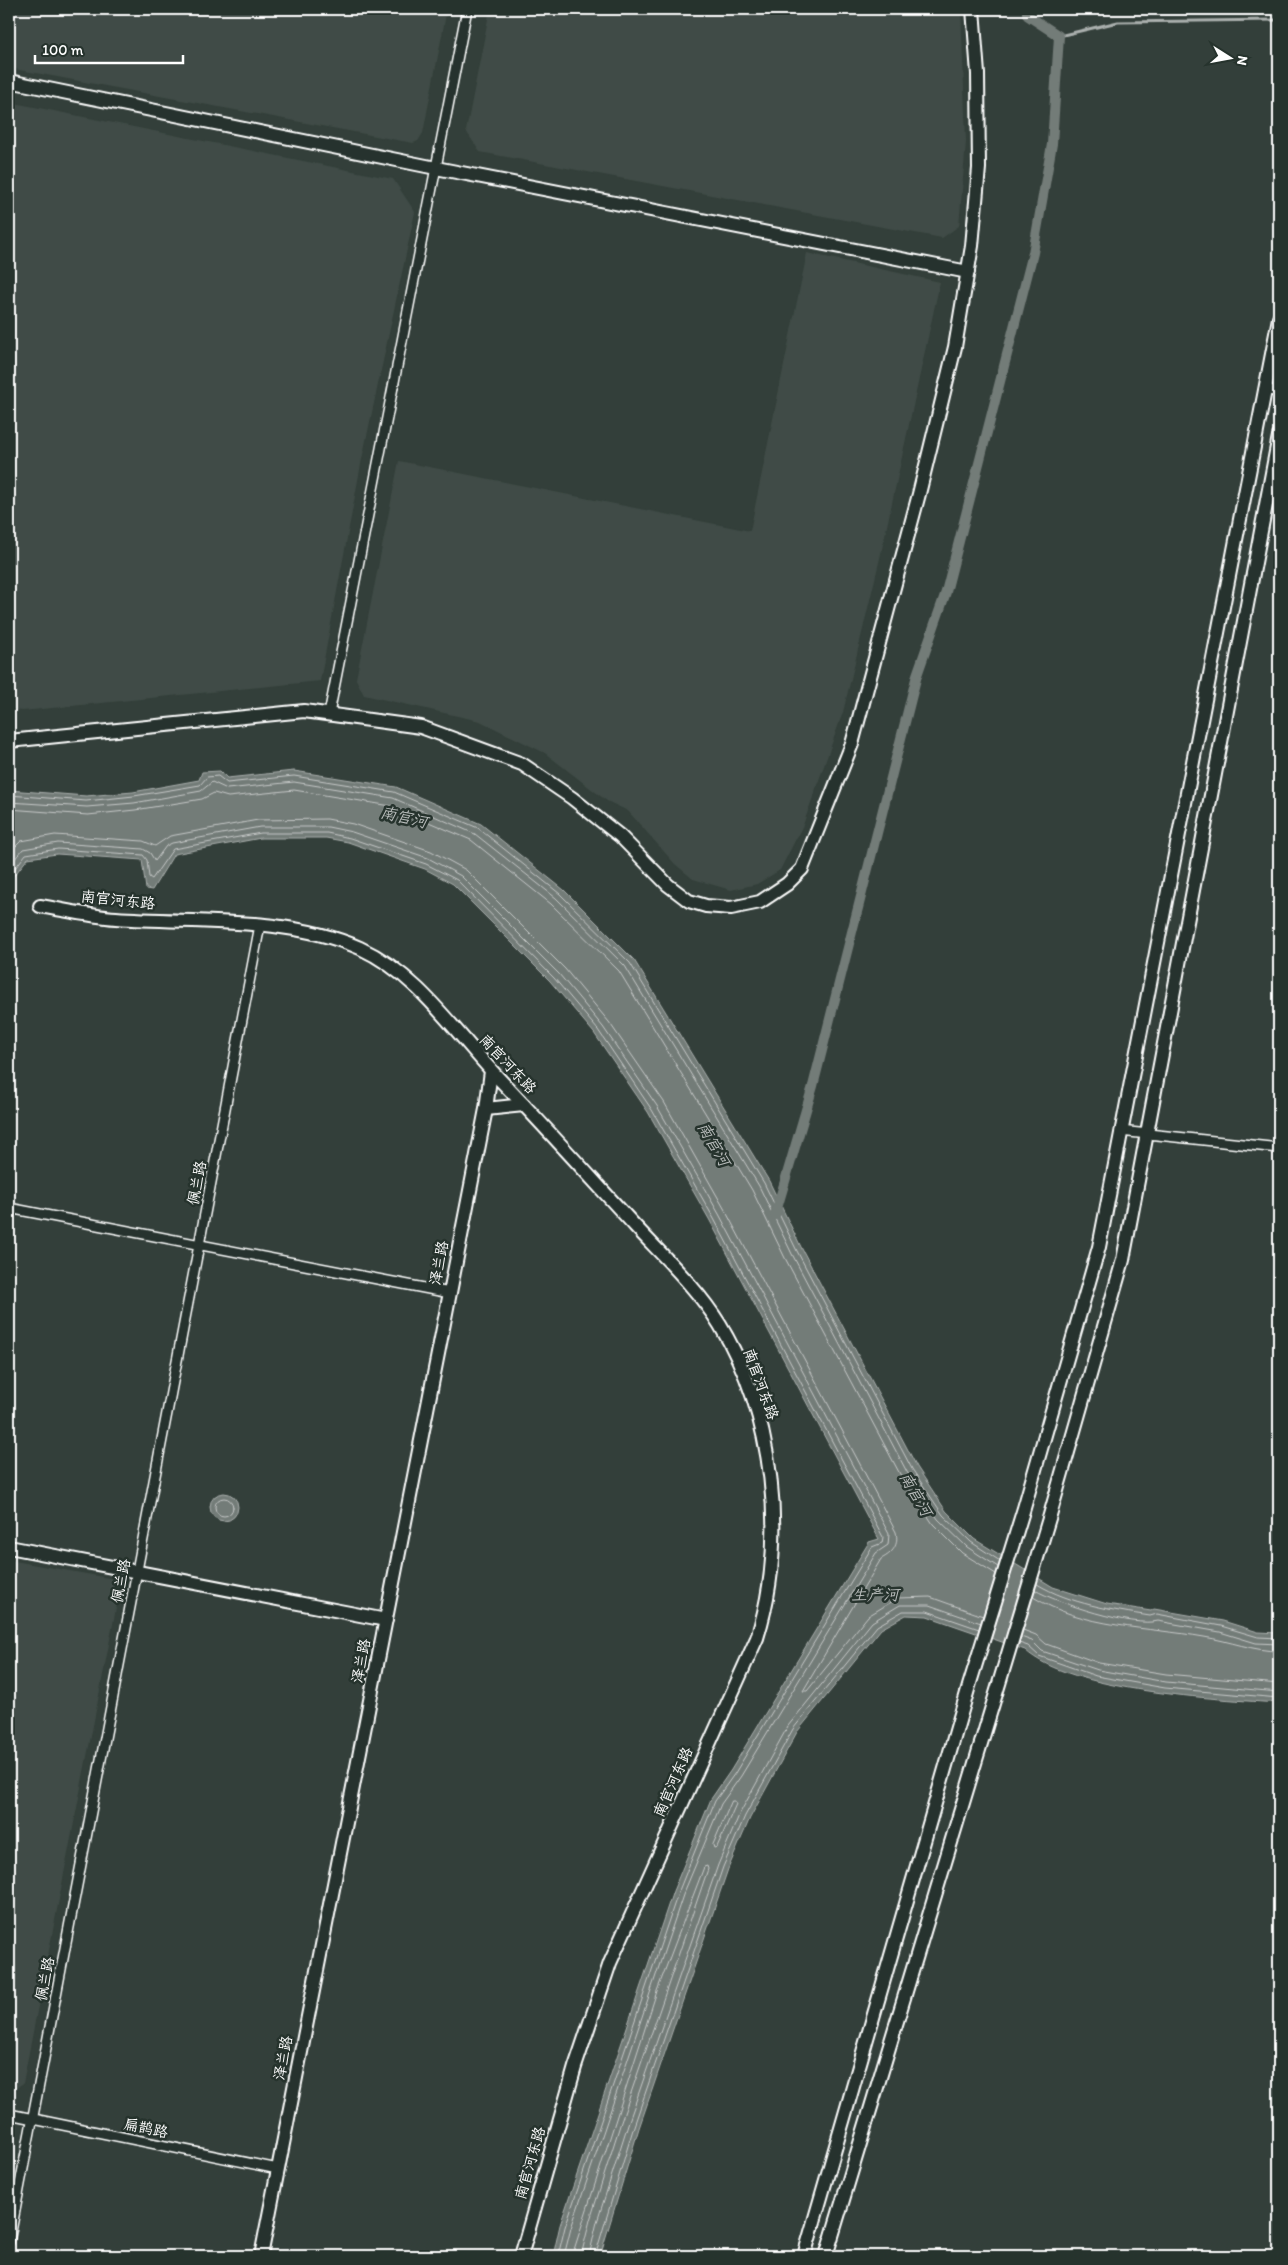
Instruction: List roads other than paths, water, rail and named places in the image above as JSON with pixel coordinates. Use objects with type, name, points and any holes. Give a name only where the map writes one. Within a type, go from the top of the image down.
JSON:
[{"type":"street","points":[[329,714],[467,9]]},
{"type":"street","points":[[9,741],[304,711],[421,727],[522,764],[572,798],[620,836],[668,884],[689,901],[706,906],[731,908],[760,902],[787,884],[802,869],[852,744],[919,494],[955,347],[968,272],[979,168],[978,74],[973,9]]},
{"type":"street","points":[[9,81],[436,168],[968,272]]},
{"type":"street","points":[[804,2256],[969,1686],[1024,1508],[1099,1247],[1279,318]]},
{"type":"street","points":[[1264,390],[1279,392]]},
{"type":"street","points":[[826,2256],[1050,1514],[1123,1260],[1279,436]]},
{"type":"street","name":"南官河东路","points":[[40,906],[112,918],[288,927],[359,948],[390,965],[418,988],[491,1071],[686,1281],[720,1325],[752,1399],[770,1470],[774,1541],[771,1579],[765,1613],[757,1638],[610,1963],[575,2067],[521,2256]]},
{"type":"street","name":"佩兰路","points":[[9,2242],[260,925]]},
{"type":"street","name":"泽兰路","points":[[261,2256],[486,1109],[491,1071]]},
{"type":"street","points":[[486,1109],[524,1105]]},
{"type":"street","points":[[1120,1131],[1279,1148]]},
{"type":"street","points":[[9,1208],[450,1293]]},
{"type":"street","points":[[9,1547],[386,1620]]},
{"type":"street","name":"扁鹊路","points":[[9,2114],[278,2169]]},
{"type":"water","points":[[220,771],[227,778],[294,771],[396,787],[481,824],[564,890],[634,960],[769,1181],[802,1249],[917,1467],[946,1511],[974,1539],[1053,1587],[1107,1604],[1151,1611],[1154,1609],[1223,1621],[1258,1632],[1279,1633],[1279,1703],[1184,1696],[1109,1684],[1075,1675],[1047,1664],[1025,1650],[927,1616],[906,1615],[881,1629],[797,1732],[750,1818],[728,1869],[639,2128],[600,2256],[553,2256],[560,2225],[673,1891],[711,1799],[731,1770],[869,1542],[879,1539],[709,1219],[648,1112],[594,1033],[550,981],[453,884],[425,869],[348,842],[326,838],[261,838],[174,854],[152,890],[146,889],[142,860],[57,854],[28,858],[9,882],[9,790],[86,796],[133,792],[199,780],[202,772]]},
{"type":"water","points":[[224,1493],[234,1497],[238,1507],[234,1517],[224,1521],[214,1517],[210,1507],[214,1497]]},
{"type":"waterway","points":[[775,1215],[813,1086],[917,675],[946,592],[1033,253],[1052,144],[1059,36],[1027,15],[1027,9]]},
{"type":"waterway","points":[[1059,36],[1118,22],[1279,20]]},
{"type":"water label","name":"南官河","points":[[404,817]]},
{"type":"water label","name":"南官河","points":[[714,1144]]},
{"type":"water label","name":"南官河","points":[[916,1494]]},
{"type":"water label","name":"生产河","points":[[875,1594]]}]
